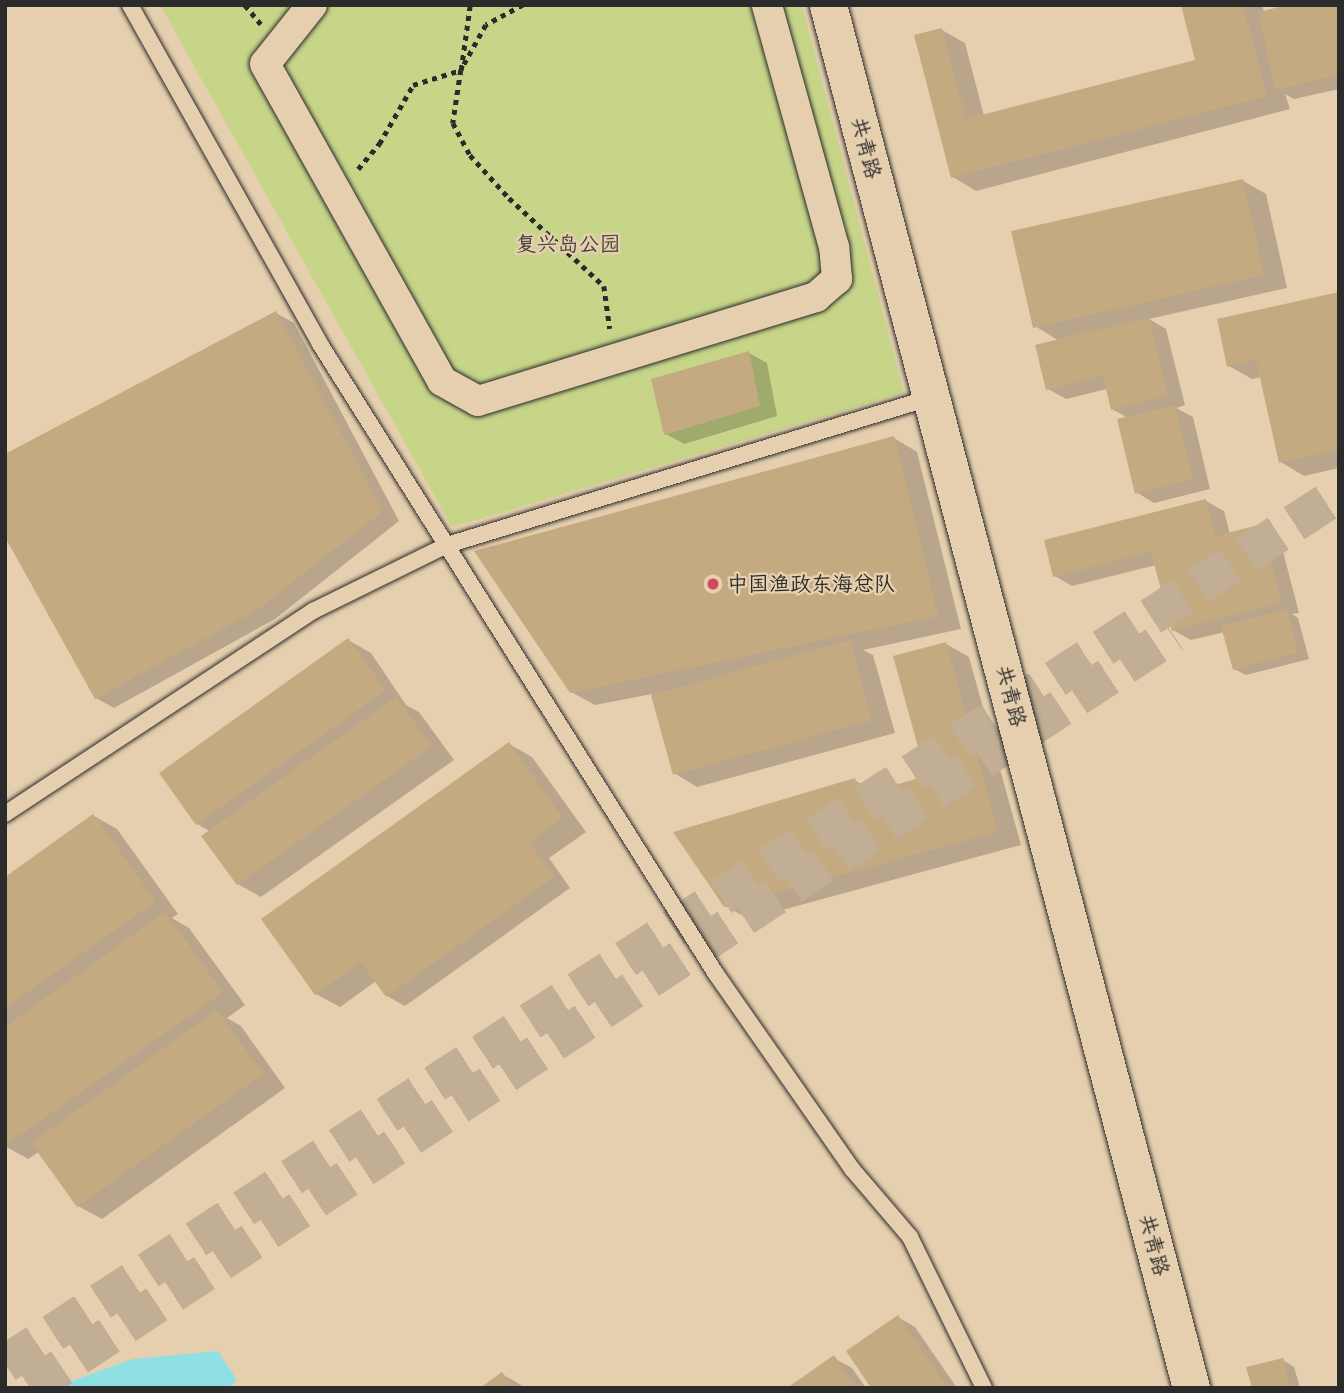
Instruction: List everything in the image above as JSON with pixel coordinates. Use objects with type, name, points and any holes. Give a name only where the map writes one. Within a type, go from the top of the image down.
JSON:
[{"type":"street","points":[[312,5],[265,64],[442,381],[478,401],[816,298],[837,279],[834,247],[767,5]]},
{"type":"street","name":"共青路","points":[[828,5],[1191,1388]]},
{"type":"lane","points":[[130,5],[320,344],[716,974],[852,1169],[910,1237],[984,1388]]},
{"type":"lane","points":[[5,814],[313,611],[447,545],[933,397]]},
{"type":"path","points":[[471,5],[453,123],[470,155],[493,181],[604,286],[612,316],[608,361]]},
{"type":"path","points":[[338,192],[379,144],[413,85],[461,70],[486,25],[523,5]]},
{"type":"green space","name":"复兴岛公园","points":[[160,5],[802,5],[904,393],[452,527]]},
{"type":"water","points":[[218,1351],[237,1380],[228,1388],[52,1388],[133,1359]]},
{"type":"building","points":[[1181,5],[1243,5],[1267,96],[951,178],[914,35],[942,28],[966,119],[1195,60]]},
{"type":"building","points":[[1288,5],[1339,5],[1339,75],[1275,90],[1258,12]]},
{"type":"building","points":[[1243,179],[1264,275],[1033,328],[1011,231]]},
{"type":"building","points":[[1339,292],[1339,450],[1279,463],[1256,360],[1227,367],[1217,319]]},
{"type":"building","points":[[276,311],[383,511],[257,610],[95,699],[5,537],[5,454]]},
{"type":"building","points":[[1149,317],[1168,396],[1111,410],[1103,376],[1046,390],[1035,345]]},
{"type":"building","points":[[749,351],[760,406],[664,435],[651,379]]},
{"type":"building","points":[[1175,405],[1193,479],[1135,494],[1117,419]]},
{"type":"building","name":"中国渔政东海总队","points":[[894,436],[938,616],[570,693],[474,551]]},
{"type":"building","points":[[1206,499],[1216,536],[1262,524],[1282,603],[1172,631],[1151,552],[1053,577],[1044,540]]},
{"type":"building","points":[[1287,609],[1298,653],[1233,670],[1221,626]]},
{"type":"building","points":[[348,638],[386,690],[196,825],[159,773]]},
{"type":"building","points":[[850,640],[872,720],[673,775],[651,695]]},
{"type":"building","points":[[946,642],[998,832],[724,907],[673,832],[855,778],[860,795],[926,776],[893,656]]},
{"type":"building","points":[[396,697],[432,746],[237,885],[201,836]]},
{"type":"building","points":[[509,742],[563,818],[529,842],[554,877],[386,997],[361,962],[315,995],[261,919]]},
{"type":"building","points":[[93,814],[156,901],[5,1008],[5,877]]},
{"type":"building","points":[[165,912],[223,992],[5,1146],[5,1027]]},
{"type":"building","points":[[217,1010],[263,1074],[77,1207],[31,1143]]},
{"type":"building","points":[[898,1315],[948,1388],[871,1388],[846,1351]]},
{"type":"building","points":[[834,1355],[856,1388],[787,1388]]},
{"type":"building","points":[[1283,1358],[1291,1388],[1252,1388],[1246,1367]]},
{"type":"building","points":[[502,1372],[513,1388],[480,1388]]},
{"type":"tunnel","points":[[5,1364],[1339,494]]},
{"type":"tunnel","points":[[30,1388],[1173,634]]},
{"type":"place","name":"中国渔政东海总队","points":[[713,584]]}]
